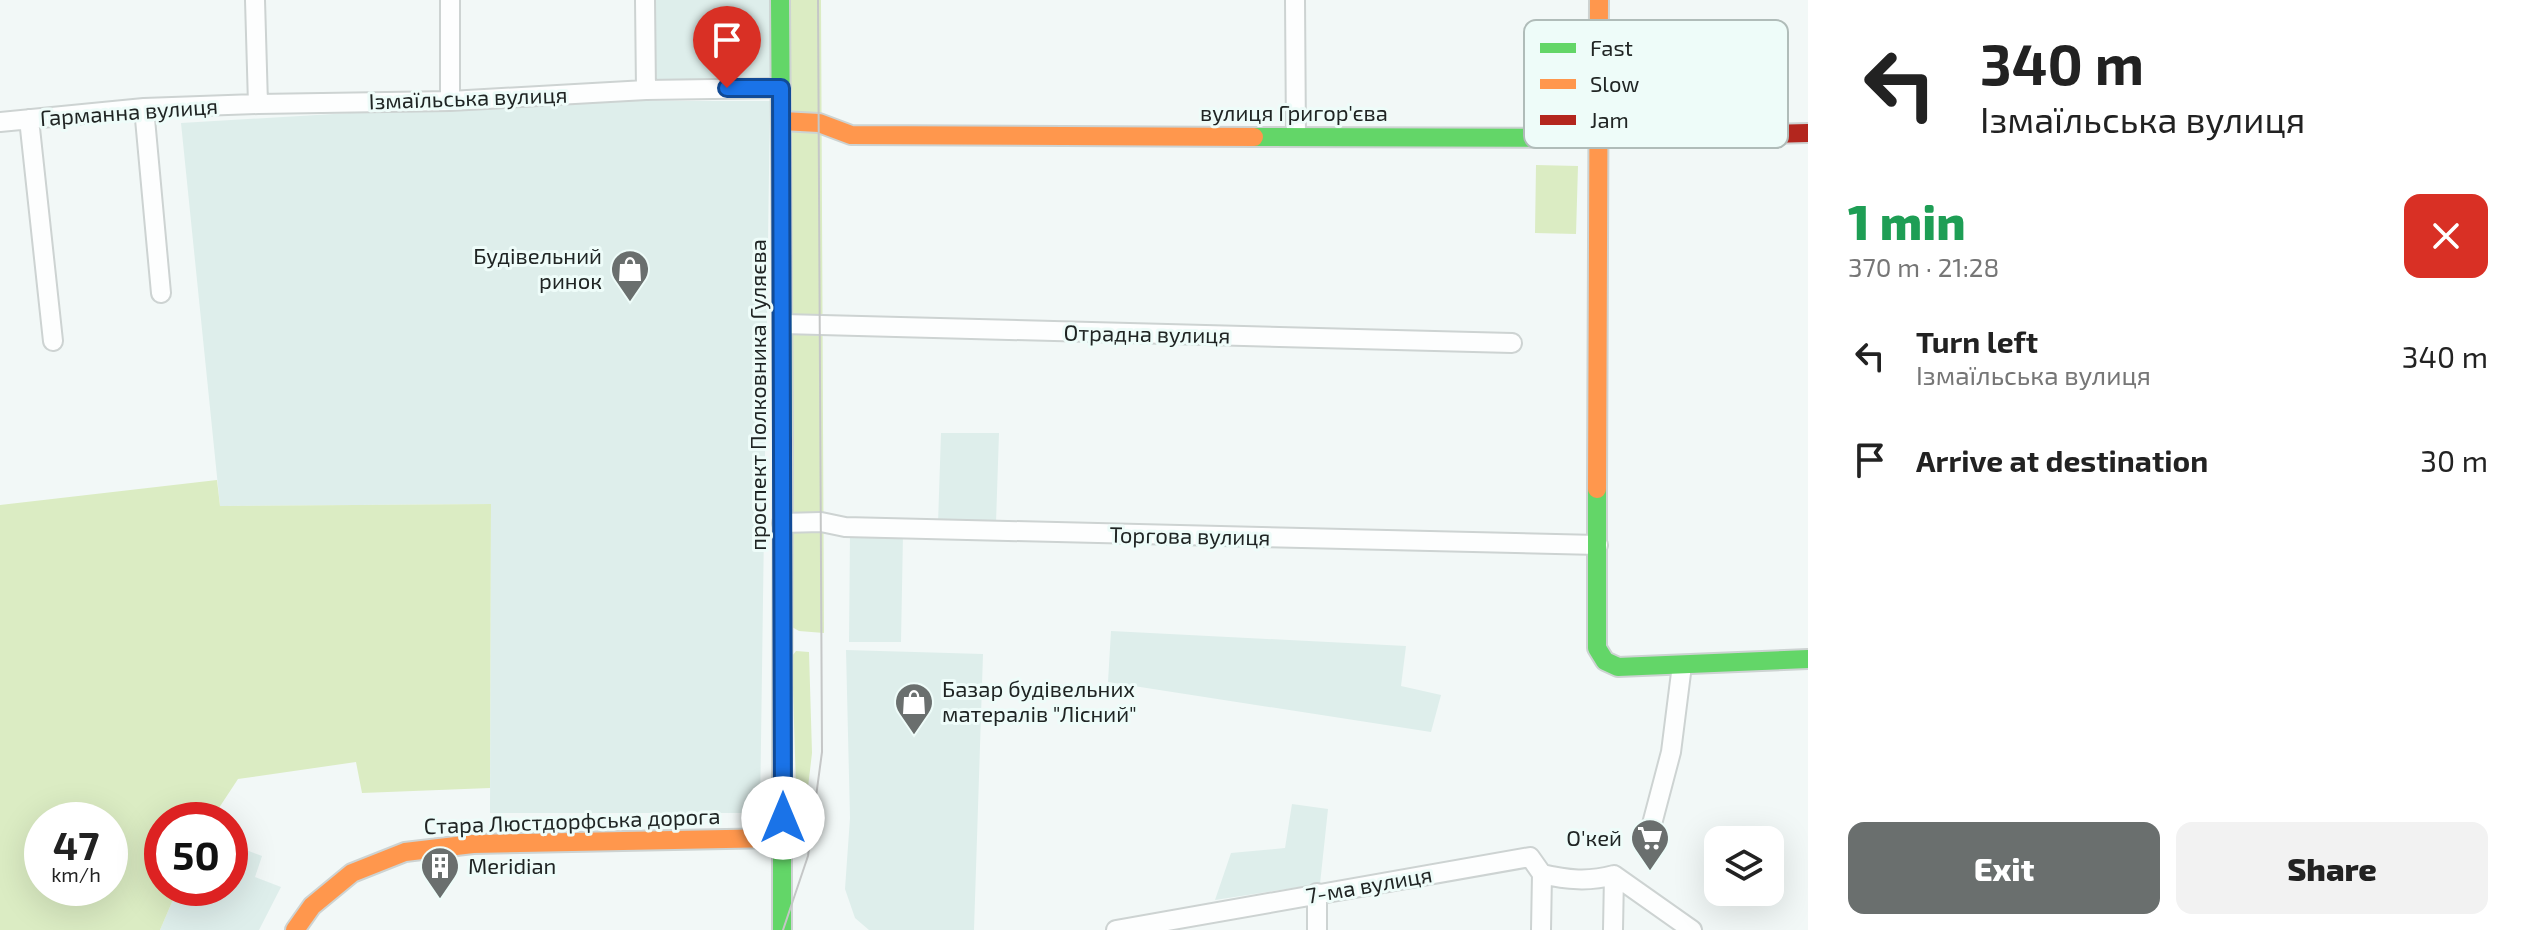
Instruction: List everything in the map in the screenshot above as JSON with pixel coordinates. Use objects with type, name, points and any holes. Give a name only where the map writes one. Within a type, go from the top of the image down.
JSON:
[{"type":"street","points":[[255,0],[258,104]]},
{"type":"street","points":[[450,0],[450,101]]},
{"type":"street","points":[[645,0],[646,90]]},
{"type":"street","name":"проспект Полковника Гуляєва","points":[[780,0],[782,930]]},
{"type":"street","points":[[1295,0],[1296,137]]},
{"type":"street","name":"Ізмаїльська вулиця","points":[[258,104],[450,101],[646,90],[781,88]]},
{"type":"street","name":"Гарманна вулиця","points":[[0,122],[144,108],[258,104]]},
{"type":"street","points":[[144,108],[161,293]]},
{"type":"street","points":[[29,119],[53,341]]},
{"type":"street","name":"вулиця Григор'єва","points":[[782,121],[819,123],[851,135],[1524,139]]},
{"type":"street","name":"вулиця Григор'єва","points":[[1788,134],[1808,133]]},
{"type":"street","points":[[1599,148],[1597,648],[1605,661],[1618,667],[1808,659]]},
{"type":"street","name":"Отрадна вулиця","points":[[783,324],[1512,343]]},
{"type":"street","name":"Торгова вулиця","points":[[782,523],[1598,545]]},
{"type":"street","points":[[1652,824],[1671,752],[1682,665]]},
{"type":"street","name":"Стара Люстдорфська дорога","points":[[295,930],[312,906],[352,873],[405,852],[473,844],[783,838]]},
{"type":"street","name":"7-ма вулиця","points":[[1116,930],[1530,857],[1542,874],[1580,881],[1614,875]]},
{"type":"street","points":[[1541,930],[1542,874]]},
{"type":"street","points":[[1613,930],[1614,875]]},
{"type":"street","points":[[1614,875],[1692,930]]},
{"type":"street","points":[[1317,893],[1317,930]]},
{"type":"shaded area","points":[[655,0],[771,0],[771,84],[656,85]]},
{"type":"shaded area","name":"Будівельний ринок","points":[[554,101],[770,101],[760,813],[490,813],[491,504],[220,506],[181,123]]},
{"type":"shaded area","points":[[941,433],[999,433],[996,523],[938,524]]},
{"type":"shaded area","points":[[850,531],[903,534],[901,642],[849,642]]},
{"type":"shaded area","points":[[1111,631],[1406,646],[1401,686],[1441,695],[1431,732],[1108,682]]},
{"type":"shaded area","name":"Базар будівельних матералів \"Лісний\"","points":[[846,650],[983,654],[974,930],[869,930],[855,918],[845,889],[850,818]]},
{"type":"shaded area","points":[[1292,804],[1328,809],[1320,884],[1215,900],[1231,853],[1285,848]]},
{"type":"shaded area","points":[[248,851],[262,856],[255,877],[281,887],[259,930],[160,930],[170,906],[248,906]]},
{"type":"green space","points":[[786,0],[821,0],[824,633],[799,631],[792,627]]},
{"type":"green space","points":[[1536,165],[1578,166],[1576,234],[1535,233]]},
{"type":"green space","points":[[217,480],[220,506],[491,504],[490,788],[362,793],[356,762],[238,779],[223,802],[144,802],[144,906],[170,906],[160,930],[0,930],[0,505]]},
{"type":"green space","points":[[796,651],[809,652],[812,753],[807,796],[796,788],[792,656]]},
{"type":"tram line","points":[[783,930],[808,856],[822,752],[818,0]]},
{"type":"traffic: fast","points":[[780,0],[783,440]]},
{"type":"traffic: fast","points":[[1254,137],[1524,138]]},
{"type":"traffic: fast","points":[[1597,489],[1597,648],[1605,661],[1618,667],[1808,659]]},
{"type":"traffic: fast","points":[[782,773],[782,930]]},
{"type":"traffic: slow","points":[[1599,0],[1599,20]]},
{"type":"traffic: slow","points":[[782,121],[819,123],[851,135],[1254,137]]},
{"type":"traffic: slow","points":[[1597,489],[1598,148]]},
{"type":"traffic: slow","points":[[295,930],[312,906],[352,873],[405,852],[473,844],[783,838]]},
{"type":"traffic: jam","points":[[1788,134],[1808,133]]},
{"type":"traffic: jam","points":[[782,773],[783,440]]},
{"type":"place","name":"Будівельний ринок","points":[[630,303]]},
{"type":"place","name":"Базар будівельних матералів \"Лісний\"","points":[[914,736]]},
{"type":"place","name":"О'кей","points":[[1650,872]]},
{"type":"place","name":"Meridian","points":[[440,900]]},
{"type":"route","points":[[727,88],[781,88],[783,818]]}]
